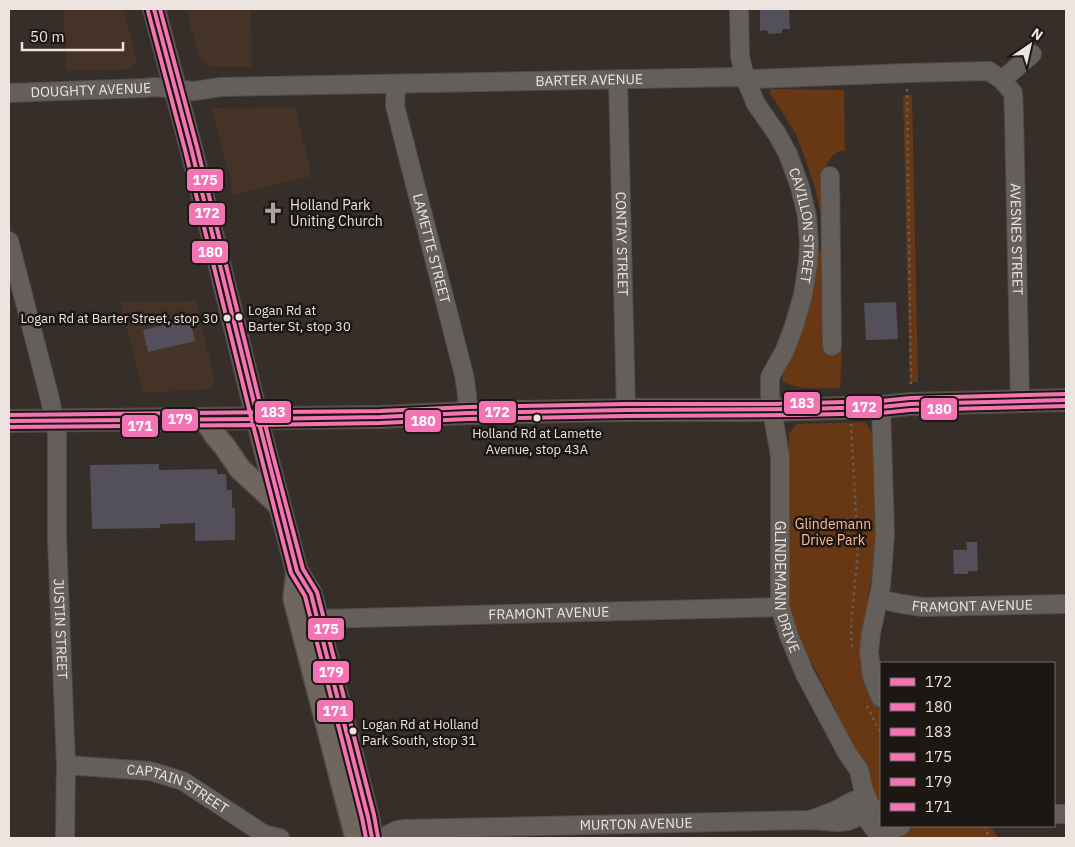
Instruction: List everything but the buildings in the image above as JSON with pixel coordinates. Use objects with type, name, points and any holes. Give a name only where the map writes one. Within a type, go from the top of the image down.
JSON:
[{"type":"main road","points":[[154,9],[279,505],[297,571],[311,594],[368,817],[362,838]]},
{"type":"main road","points":[[9,422],[258,419],[626,410],[772,410],[1066,400]]},
{"type":"main road","points":[[205,420],[240,469],[279,505]]},
{"type":"main road","points":[[297,571],[294,598],[362,838]]},
{"type":"street","name":"CAVILLON STREET","points":[[739,9],[740,56],[745,78],[756,104],[777,134],[788,154],[800,187],[807,216],[809,238],[804,295],[785,350],[770,377],[772,410]]},
{"type":"street","points":[[1002,80],[1032,54]]},
{"type":"street","name":"BARTER AVENUE","points":[[175,88],[194,91],[221,87],[736,77],[753,79],[989,71],[1002,80]]},
{"type":"street","name":"CONTAY STREET","points":[[618,80],[626,410]]},
{"type":"street","name":"AVESNES STREET","points":[[1002,80],[1012,93],[1014,115],[1020,401]]},
{"type":"street","name":"LAMETTE STREET","points":[[396,84],[395,106],[464,375],[468,413]]},
{"type":"street","name":"DOUGHTY AVENUE","points":[[9,93],[155,86],[175,88]]},
{"type":"street","name":"CAVILLON STREET","points":[[830,176],[832,346]]},
{"type":"street","points":[[809,238],[831,236]]},
{"type":"street","name":"JUSTIN STREET","points":[[10,247],[57,434],[57,538],[66,764],[65,838]]},
{"type":"street","points":[[873,700],[869,652],[881,586],[885,534],[881,407]]},
{"type":"street","name":"GLINDEMANN DRIVE","points":[[772,410],[780,456],[780,607],[789,636],[805,674],[847,753],[850,785],[862,806]]},
{"type":"street","name":"FRAMONT AVENUE","points":[[879,599],[923,607],[1066,604]]},
{"type":"street","name":"FRAMONT AVENUE","points":[[318,619],[780,607]]},
{"type":"street","name":"CAPTAIN STREET","points":[[66,764],[150,772],[183,780],[262,833],[280,838]]},
{"type":"street","points":[[862,806],[880,822]]},
{"type":"street","name":"MURTON AVENUE","points":[[362,838],[384,837],[397,830],[405,829],[577,832],[810,820],[842,822],[851,820],[862,806]]},
{"type":"path","points":[[907,73],[910,404]]},
{"type":"path","points":[[850,408],[858,543],[857,572],[851,624],[853,657]]},
{"type":"path","points":[[873,700],[880,729]]},
{"type":"shaded area","points":[[64,9],[124,9],[137,61],[131,69],[66,71]]},
{"type":"shaded area","points":[[186,9],[251,9],[252,67],[212,67],[199,58]]},
{"type":"shaded area","points":[[295,107],[312,176],[234,195],[212,108]]},
{"type":"shaded area","points":[[196,301],[214,378],[213,386],[207,389],[143,393],[120,302]]},
{"type":"green space","points":[[771,89],[844,90],[845,151],[839,151],[833,155],[827,164],[825,219],[820,211],[815,188],[796,134],[770,93]]},
{"type":"green space","points":[[903,95],[912,95],[918,382],[910,382]]},
{"type":"green space","points":[[822,250],[826,350],[842,350],[840,388],[794,386],[782,380],[783,373],[799,339],[807,316],[818,252]]},
{"type":"green space","name":"Glindemann Drive Park","points":[[865,422],[873,435],[875,556],[860,645],[861,665],[865,682],[880,712],[880,806],[877,805],[862,762],[792,623],[787,593],[789,565],[789,433],[797,424]]},
{"type":"green space","points":[[895,827],[992,827],[998,838],[901,838]]},
{"type":"transit line","name":"172","points":[[154,9],[191,148],[258,419]]},
{"type":"transit line","name":"175","points":[[160,9],[197,147],[271,448],[303,569],[317,592],[378,837]]},
{"type":"transit line","name":"180","points":[[148,11],[185,150],[252,421]]},
{"type":"transit line","name":"183","points":[[9,415],[380,411],[626,404],[772,404],[1066,394]]},
{"type":"transit line","name":"172","points":[[258,419],[626,410],[800,409],[1066,400]]},
{"type":"transit line","name":"180","points":[[258,425],[626,416],[800,415],[1066,406]]},
{"type":"transit line","name":"179","points":[[9,421],[258,419],[297,571],[311,594],[372,838]]},
{"type":"transit line","name":"171","points":[[9,427],[253,425],[291,573],[305,596],[366,838]]},
{"type":"place","name":"Holland Park Uniting Church","points":[[273,213]]},
{"type":"place","name":"Logan Rd at Barter St, stop 30","points":[[239,317]]},
{"type":"place","name":"Logan Rd at Barter Street, stop 30","points":[[227,318]]},
{"type":"place","name":"Holland Rd at Lamette Avenue, stop 43A","points":[[537,418]]},
{"type":"place","name":"Logan Rd at Holland Park South, stop 31","points":[[353,731]]}]
